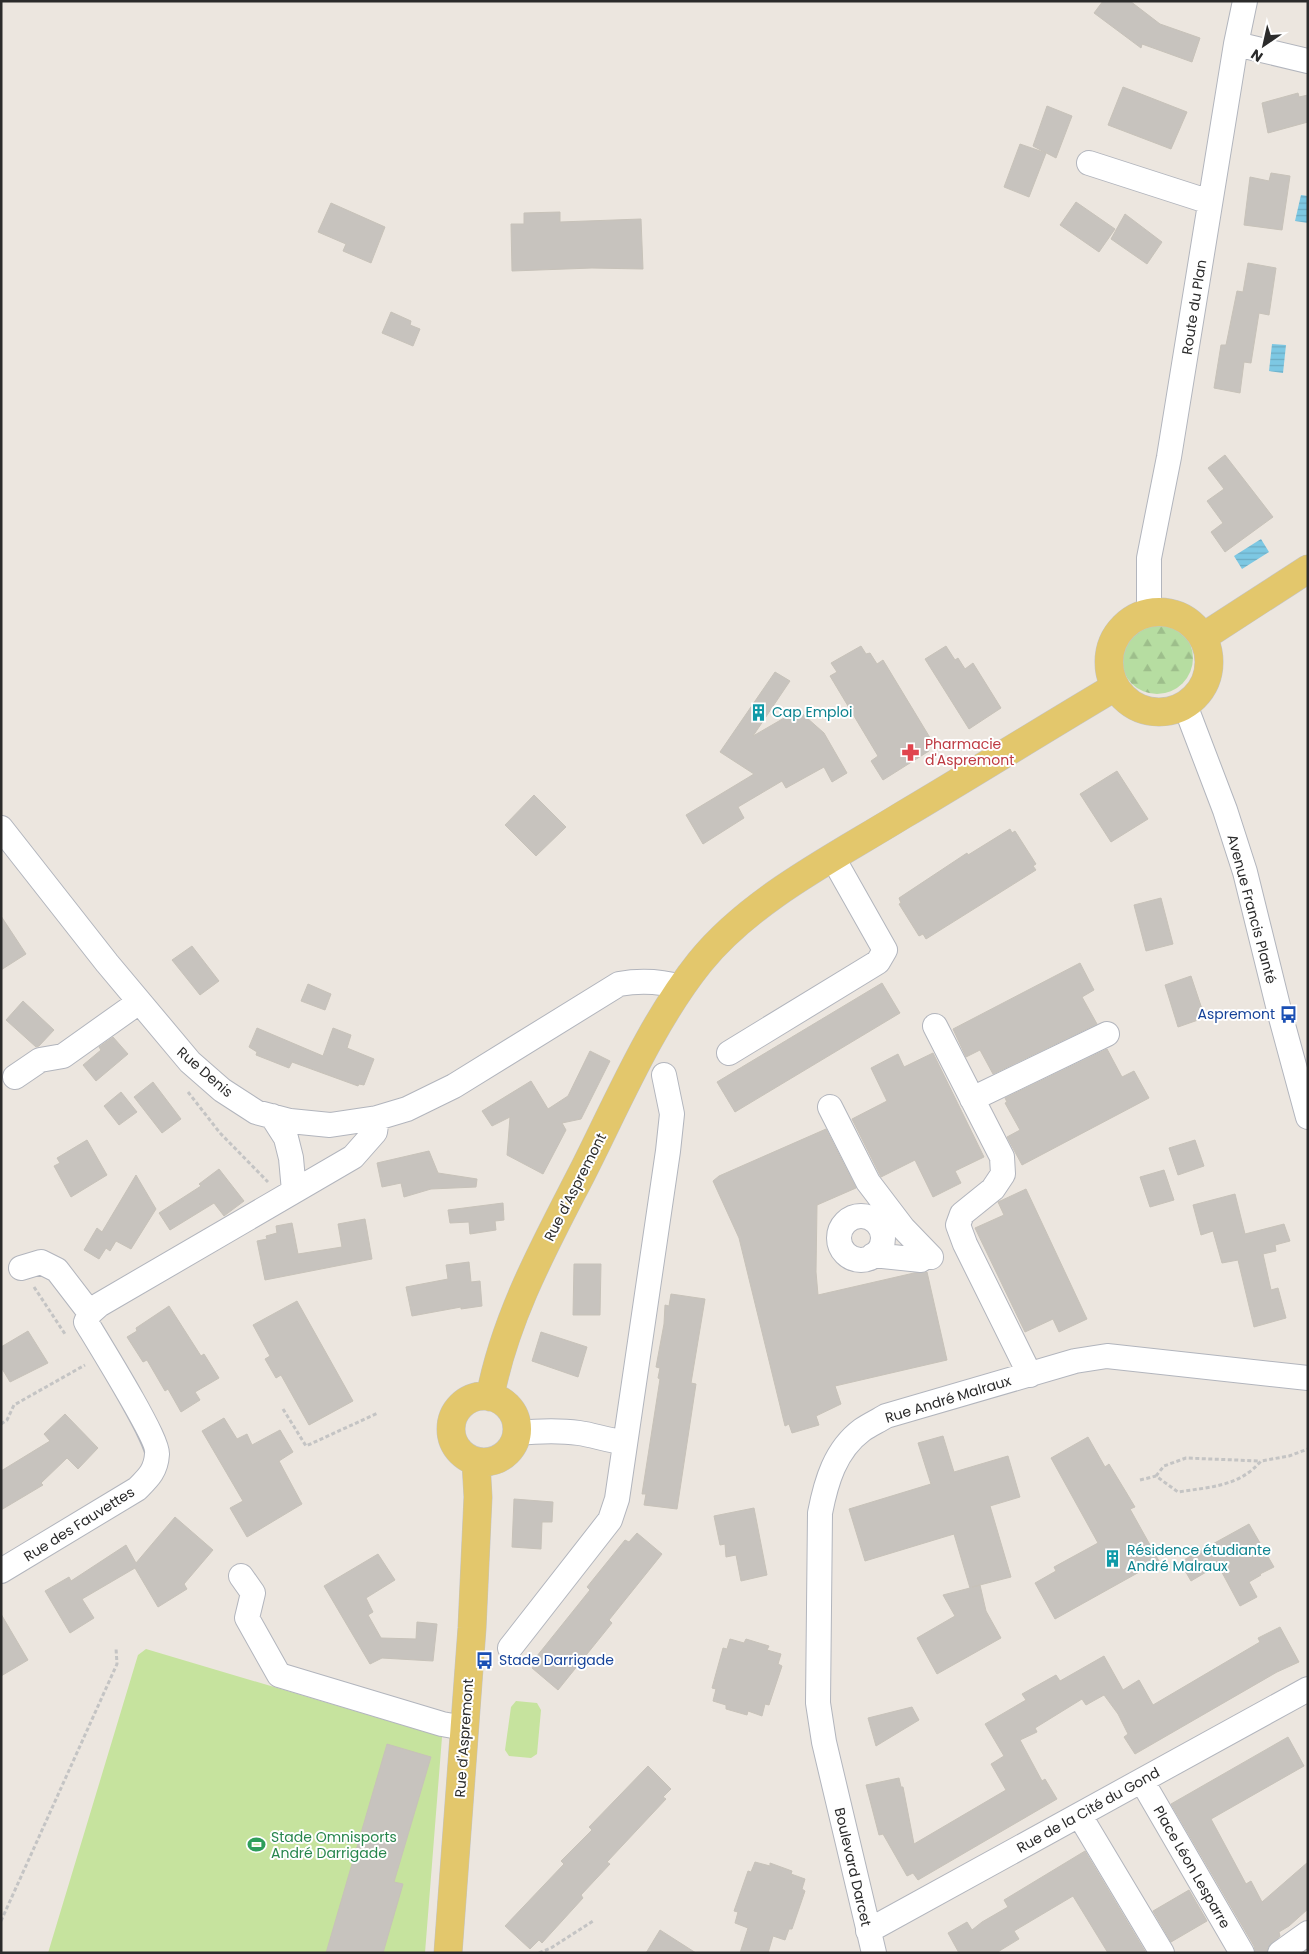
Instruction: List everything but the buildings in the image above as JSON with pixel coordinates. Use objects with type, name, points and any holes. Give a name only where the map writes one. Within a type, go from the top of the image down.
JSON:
[{"type":"main road","points":[[1202,637],[1308,569]]},
{"type":"main road","points":[[1165,612],[1180,617],[1193,625],[1202,637],[1208,652],[1209,668],[1205,682],[1197,695],[1185,705],[1170,711],[1154,712],[1138,708],[1125,699],[1115,687],[1108,661],[1111,647],[1116,635],[1136,617],[1149,613],[1165,612]]},
{"type":"main road","name":"Rue d'Aspremont","points":[[490,1396],[495,1369],[529,1277],[656,1028],[681,987],[702,960],[729,931],[760,905],[833,858],[1115,687]]},
{"type":"main road","points":[[490,1396],[505,1404],[515,1417],[517,1433],[510,1450],[495,1461],[476,1462],[460,1453],[451,1436],[451,1420],[460,1406],[474,1398],[490,1396]]},
{"type":"main road","name":"Rue d'Aspremont","points":[[448,1953],[472,1628],[478,1497],[476,1462]]},
{"type":"street","name":"Route du Plan","points":[[1149,613],[1149,558],[1169,457],[1236,44],[1241,2]]},
{"type":"street","points":[[1236,44],[1308,61]]},
{"type":"street","points":[[1089,163],[1210,202]]},
{"type":"street","name":"Avenue Francis Planté","points":[[1185,705],[1225,810],[1245,872],[1308,1117]]},
{"type":"street","name":"Rue Denis","points":[[1,828],[139,1002],[190,1062],[222,1090],[256,1112],[290,1121],[330,1125],[378,1118],[407,1109],[454,1086],[619,984],[635,981],[663,982],[681,987]]},
{"type":"street","points":[[729,1053],[878,962],[885,950],[833,858]]},
{"type":"street","points":[[15,1077],[40,1060],[64,1056],[139,1002]]},
{"type":"street","points":[[935,1026],[1002,1157],[1003,1174],[993,1189],[962,1214],[958,1225],[965,1244],[1030,1375]]},
{"type":"street","points":[[972,1099],[1107,1034]]},
{"type":"street","points":[[510,1648],[610,1520],[617,1499],[672,1114],[664,1075]]},
{"type":"street","points":[[830,1108],[868,1182],[880,1213],[883,1240],[878,1252],[873,1255],[868,1259],[855,1259],[844,1253],[839,1242],[840,1229],[848,1219],[860,1215],[880,1213],[929,1256],[921,1260],[873,1255]]},
{"type":"street","points":[[272,1116],[286,1138],[291,1158],[288,1194]]},
{"type":"street","points":[[90,1313],[100,1304],[353,1157],[375,1132],[378,1118]]},
{"type":"street","name":"Rue des Fauvettes","points":[[1,1571],[137,1489],[153,1473],[158,1452],[149,1430],[86,1322],[90,1313],[57,1270],[41,1262],[22,1268]]},
{"type":"street","name":"Rue André Malraux","points":[[833,1781],[818,1703],[820,1512],[825,1486],[834,1463],[846,1446],[861,1431],[886,1416],[1075,1362],[1107,1356],[1308,1378]]},
{"type":"street","points":[[517,1433],[551,1430],[581,1433],[610,1441],[624,1442]]},
{"type":"street","points":[[241,1576],[253,1593],[247,1618],[279,1675],[442,1724],[464,1728]]},
{"type":"street","name":"Rue de la Cité du Gond","points":[[871,1942],[1080,1816],[1308,1689]]},
{"type":"street","name":"Boulevard Darcet","points":[[833,1781],[871,1942]]},
{"type":"street","name":"Place Léon Lesparre","points":[[1142,1781],[1242,1953]]},
{"type":"street","points":[[1080,1816],[1162,1953]]},
{"type":"street","points":[[1280,1953],[1308,1933]]},
{"type":"path","points":[[184,1088],[220,1133],[288,1194]]},
{"type":"path","points":[[22,1268],[69,1341]]},
{"type":"path","points":[[80,1357],[90,1374]]},
{"type":"path","points":[[1,1424],[7,1420],[14,1406],[85,1365]]},
{"type":"path","points":[[284,1409],[306,1446],[378,1413]]},
{"type":"path","points":[[1140,1480],[1156,1476],[1164,1466],[1186,1458],[1261,1461],[1289,1456],[1308,1449]]},
{"type":"path","points":[[1156,1476],[1178,1492],[1226,1485],[1253,1470],[1261,1461]]},
{"type":"path","points":[[1,1921],[117,1664],[116,1648]]},
{"type":"path","points":[[539,1953],[552,1948],[593,1921]]},
{"type":"green space","points":[[1157,622],[1177,628],[1187,638],[1193,658],[1187,678],[1177,688],[1157,694],[1137,688],[1127,678],[1121,658],[1127,638],[1137,628]]},
{"type":"green space","name":"Stade Omnisports André Darrigade","points":[[146,1649],[442,1737],[425,1953],[48,1953],[138,1655]]},
{"type":"green space","points":[[516,1701],[537,1703],[541,1710],[537,1754],[531,1758],[509,1756],[505,1750],[511,1707]]},
{"type":"water","points":[[1301,195],[1308,196],[1308,223],[1295,221]]},
{"type":"water","points":[[1272,344],[1286,345],[1283,373],[1269,371]]},
{"type":"water","points":[[1261,539],[1269,552],[1242,569],[1234,556]]},
{"type":"place","name":"Cap Emploi","points":[[758,712]]},
{"type":"place","name":"Pharmacie d'Aspremont","points":[[911,752]]},
{"type":"place","name":"Aspremont","points":[[1289,1014]]},
{"type":"place","name":"Résidence étudiante André Malraux","points":[[1113,1558]]},
{"type":"place","name":"Stade Darrigade","points":[[485,1660]]},
{"type":"place","name":"Stade Omnisports André Darrigade","points":[[257,1845]]}]
